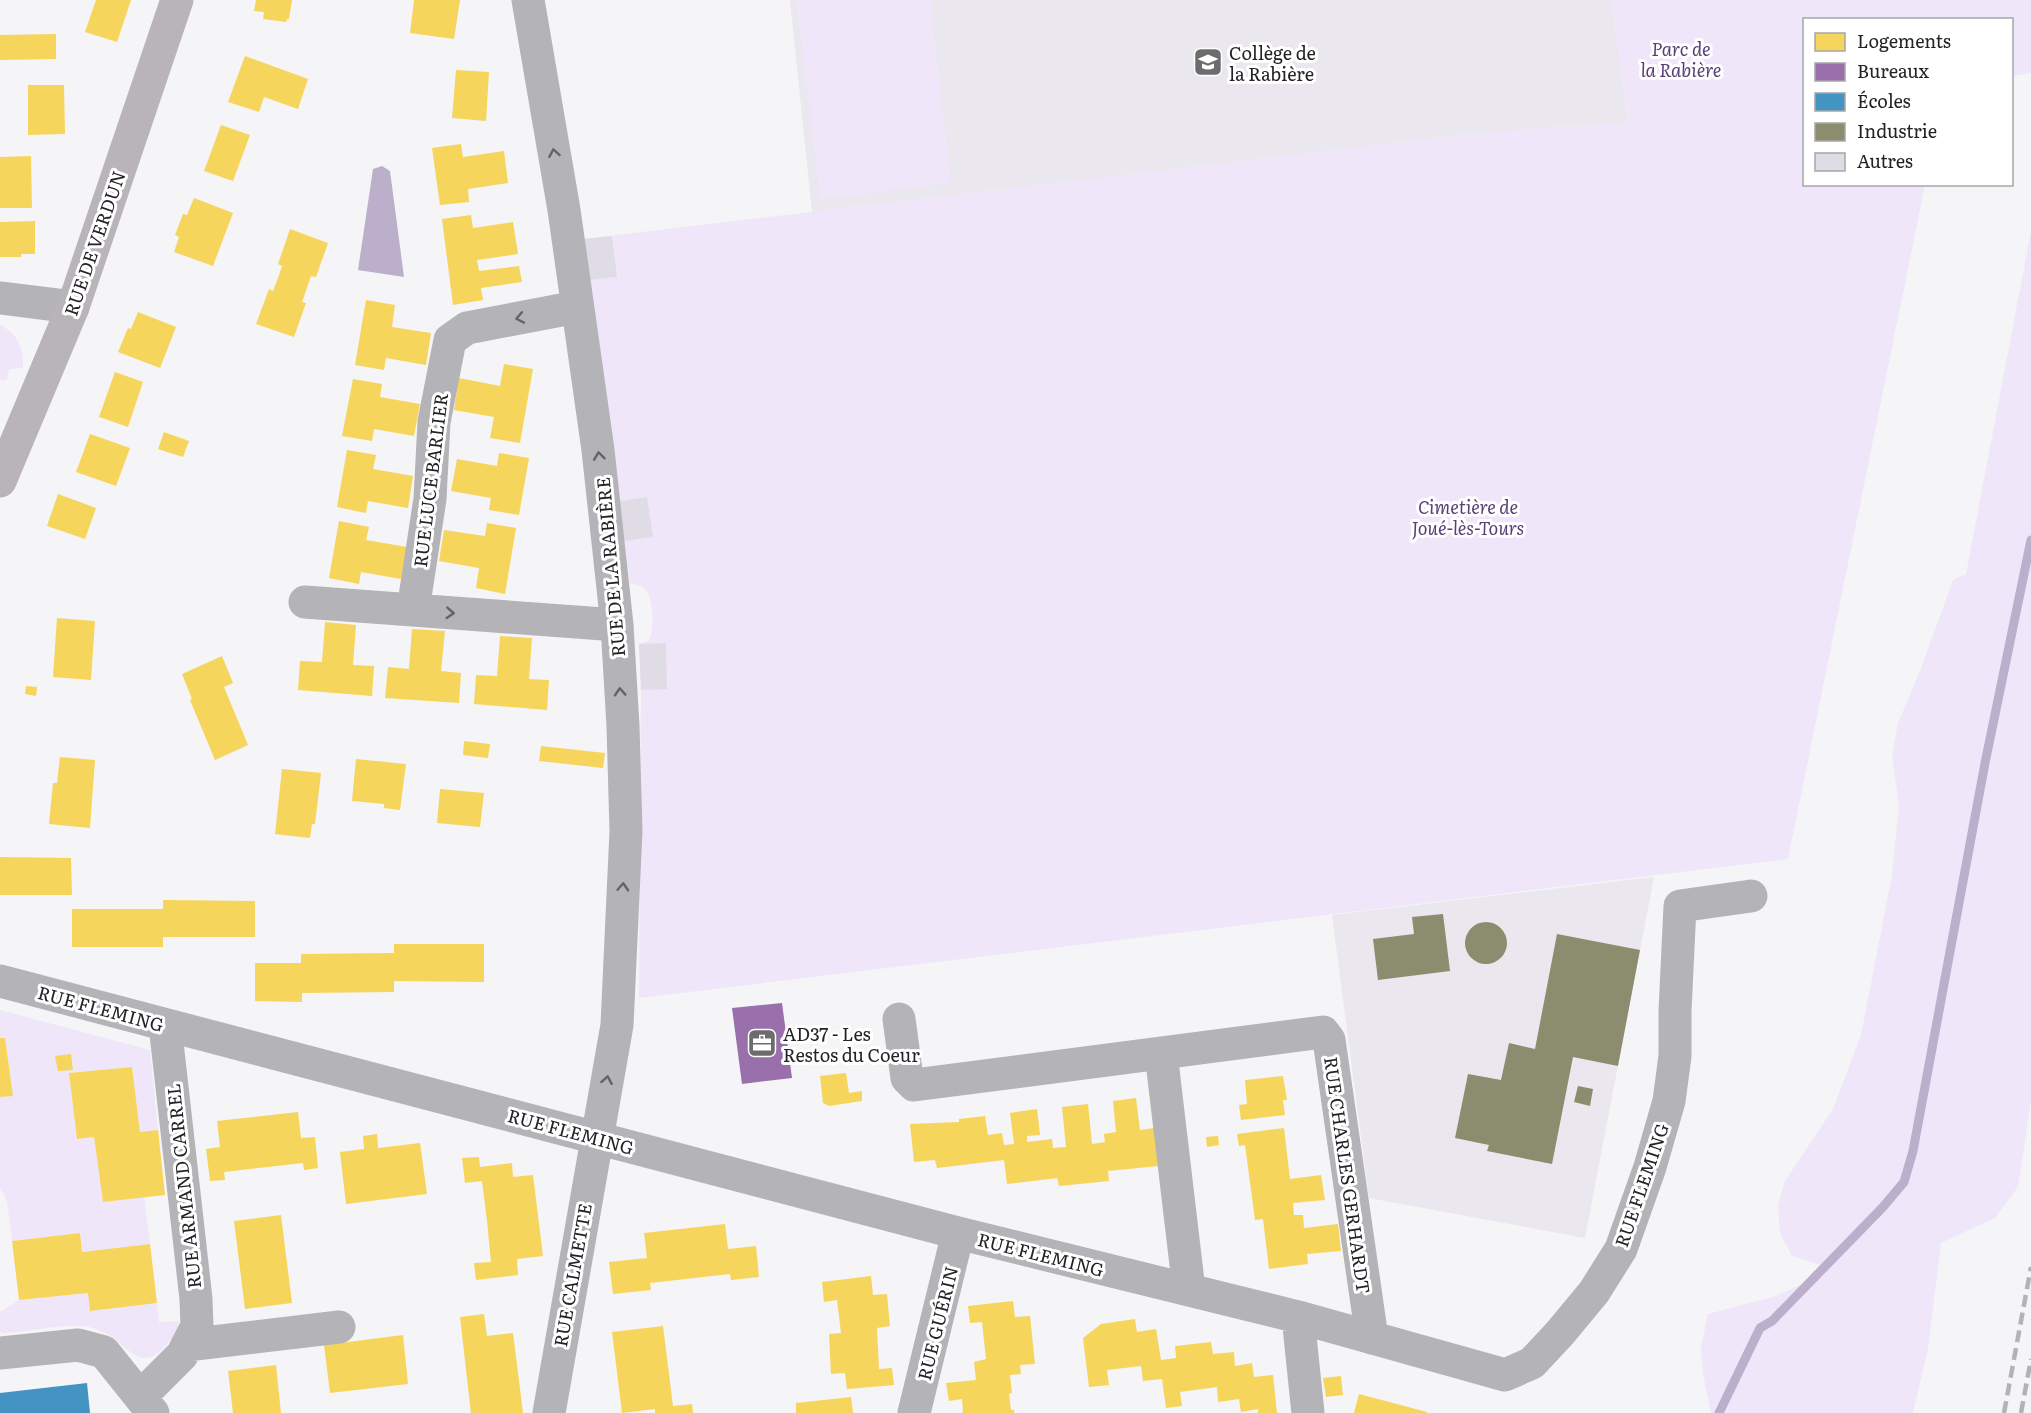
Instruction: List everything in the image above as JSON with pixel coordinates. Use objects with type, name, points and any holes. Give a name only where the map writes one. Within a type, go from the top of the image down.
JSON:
[{"type":"main road","name":"RUE DE VERDUN","points":[[2,471],[73,307],[177,0]]},
{"type":"street","name":"RUE DE LA RABIÈRE","points":[[528,0],[564,210],[598,450],[616,625],[623,726],[626,831],[617,1025],[596,1138]]},
{"type":"street","points":[[0,298],[73,307]]},
{"type":"street","name":"RUE LUCE BARLIER","points":[[413,610],[430,499],[434,422],[450,340],[467,328],[577,307]]},
{"type":"street","points":[[305,602],[616,625]]},
{"type":"street","name":"RUE FLEMING","points":[[0,981],[958,1233],[1298,1317],[1505,1375],[1532,1363],[1560,1333],[1594,1292],[1621,1249],[1650,1167],[1669,1101],[1675,1056],[1680,906],[1751,896]]},
{"type":"street","name":"RUE CHARLES GERHARDT","points":[[899,1019],[907,1078],[914,1085],[1323,1032],[1329,1040],[1372,1338]]},
{"type":"street","name":"RUE ARMAND CARREL","points":[[147,1405],[182,1355],[196,1326],[196,1299],[165,1025]]},
{"type":"street","points":[[1161,1053],[1189,1290]]},
{"type":"street","name":"RUE CALMETTE","points":[[549,1413],[596,1138]]},
{"type":"street","name":"RUE GUÉRIN","points":[[915,1413],[958,1233]]},
{"type":"street","points":[[1298,1317],[1308,1413]]},
{"type":"street","points":[[187,1345],[339,1328]]},
{"type":"street","points":[[0,1353],[78,1345],[104,1352],[147,1405]]},
{"type":"shaded area","name":"Collège de la Rabière","points":[[790,0],[1612,0],[1628,123],[1489,132],[812,212]]},
{"type":"shaded area","points":[[382,166],[390,171],[404,277],[358,270],[373,169]]},
{"type":"shaded area","points":[[1654,877],[1585,1238],[1369,1198],[1332,915]]},
{"type":"green space","points":[[930,0],[951,183],[820,199],[797,2]]},
{"type":"green space","name":"Cimetière de Joué-lès-Tours","points":[[1612,0],[2031,0],[2031,73],[2013,76],[2013,18],[1803,18],[1803,186],[1925,186],[1788,859],[639,998],[641,690],[639,644],[648,641],[652,630],[652,614],[647,592],[641,586],[630,584],[583,239],[1489,132],[1628,123]]},
{"type":"green space","points":[[2031,231],[2031,1102],[2018,1187],[1995,1218],[1941,1243],[1928,1348],[1913,1413],[1711,1413],[1703,1374],[1701,1347],[1708,1314],[1776,1296],[1800,1285],[1821,1265],[1792,1256],[1780,1233],[1778,1205],[1785,1181],[1833,1109],[1861,1035],[1892,875],[1899,805],[1892,756],[1898,723],[1920,671],[1953,580],[1966,574]]},
{"type":"green space","points":[[0,324],[16,338],[22,353],[23,368],[9,369],[7,380],[0,380]]},
{"type":"green space","points":[[0,1010],[150,1050],[158,1130],[140,1132],[132,1067],[69,1073],[77,1139],[94,1137],[103,1202],[144,1197],[150,1244],[82,1252],[80,1233],[12,1241],[7,1201],[0,1187],[0,1097],[13,1095],[5,1038],[0,1038]]},
{"type":"green space","points":[[88,1293],[90,1311],[157,1303],[159,1322],[179,1321],[177,1331],[158,1353],[143,1358],[130,1352],[106,1333],[86,1326],[0,1332],[0,1312],[19,1300]]},
{"type":"building: Logements","points":[[96,0],[131,0],[117,42],[85,32]]},
{"type":"building: Logements","points":[[256,0],[292,0],[289,19],[286,22],[263,19],[264,12],[254,11]]},
{"type":"building: Logements","points":[[414,0],[460,0],[454,39],[410,33]]},
{"type":"building: Logements","points":[[56,34],[56,59],[0,60],[0,35]]},
{"type":"building: Logements","points":[[245,56],[308,79],[298,109],[264,97],[259,112],[228,102]]},
{"type":"building: Logements","points":[[456,70],[489,72],[486,121],[452,118]]},
{"type":"building: Logements","points":[[28,85],[64,85],[65,134],[28,135]]},
{"type":"building: Logements","points":[[221,125],[250,135],[233,181],[204,171]]},
{"type":"building: Logements","points":[[461,144],[463,157],[504,151],[508,183],[468,189],[469,202],[440,205],[432,148]]},
{"type":"building: Logements","points":[[31,156],[32,208],[0,208],[0,157]]},
{"type":"building: Logements","points":[[194,198],[233,213],[213,266],[174,252],[179,237],[175,235],[183,214],[187,215]]},
{"type":"building: Logements","points":[[471,215],[473,228],[513,222],[518,254],[477,260],[479,271],[519,266],[522,282],[481,288],[483,300],[453,305],[442,219]]},
{"type":"building: Logements","points":[[35,221],[35,254],[0,257],[0,222]]},
{"type":"building: Logements","points":[[290,229],[328,243],[316,277],[311,276],[302,302],[306,303],[294,337],[256,324],[269,289],[273,291],[278,278],[282,266],[278,264]]},
{"type":"building: Logements","points":[[366,300],[395,305],[392,327],[431,333],[426,365],[386,358],[384,370],[355,365]]},
{"type":"building: Logements","points":[[138,312],[176,327],[160,368],[118,352]]},
{"type":"building: Logements","points":[[504,364],[533,369],[520,443],[490,438],[494,417],[454,410],[459,378],[500,386]]},
{"type":"building: Logements","points":[[115,372],[143,382],[128,427],[99,417]]},
{"type":"building: Logements","points":[[353,379],[382,384],[380,397],[420,404],[414,436],[374,429],[372,441],[342,436]]},
{"type":"building: Logements","points":[[164,432],[189,441],[183,457],[158,449]]},
{"type":"building: Logements","points":[[90,434],[130,448],[116,486],[76,472]]},
{"type":"building: Logements","points":[[347,450],[376,455],[373,469],[413,476],[408,508],[368,501],[366,513],[337,507]]},
{"type":"building: Logements","points":[[499,453],[529,458],[519,515],[489,510],[491,498],[451,491],[457,459],[497,466]]},
{"type":"building: Logements","points":[[58,494],[96,508],[85,539],[47,526]]},
{"type":"building: Logements","points":[[339,521],[369,527],[366,540],[407,547],[401,579],[361,572],[359,584],[329,578]]},
{"type":"building: Logements","points":[[487,523],[516,528],[505,594],[476,588],[479,568],[439,561],[444,530],[485,536]]},
{"type":"building: Logements","points":[[57,618],[95,621],[91,680],[53,677]]},
{"type":"building: Logements","points":[[325,622],[356,625],[353,665],[374,666],[372,696],[298,690],[300,661],[322,662]]},
{"type":"building: Logements","points":[[412,629],[445,631],[441,671],[461,673],[459,703],[385,698],[388,667],[409,669]]},
{"type":"building: Logements","points":[[500,636],[532,638],[529,679],[549,680],[547,710],[474,704],[476,675],[497,676]]},
{"type":"building: Logements","points":[[222,656],[233,683],[224,687],[248,745],[215,760],[190,700],[192,699],[182,674]]},
{"type":"building: Logements","points":[[26,686],[37,687],[36,696],[25,694]]},
{"type":"building: Logements","points":[[464,741],[490,744],[488,758],[463,755]]},
{"type":"building: Logements","points":[[541,746],[605,753],[603,768],[539,761]]},
{"type":"building: Logements","points":[[60,757],[95,760],[90,828],[49,824],[53,783],[57,783]]},
{"type":"building: Logements","points":[[356,759],[406,764],[400,810],[384,808],[384,804],[352,801]]},
{"type":"building: Logements","points":[[282,769],[321,773],[315,824],[312,824],[310,838],[275,834]]},
{"type":"building: Logements","points":[[440,789],[484,793],[480,827],[437,823]]},
{"type":"building: Logements","points":[[0,857],[71,858],[72,895],[0,895]]},
{"type":"building: Logements","points":[[163,900],[255,901],[255,937],[163,937],[163,947],[72,947],[72,909],[163,909]]},
{"type":"building: Logements","points":[[394,944],[484,944],[484,982],[394,981],[394,992],[302,993],[302,1002],[255,1001],[255,963],[301,963],[301,954],[394,953]]},
{"type":"building: Logements","points":[[0,1038],[5,1038],[13,1096],[0,1097]]},
{"type":"building: Logements","points":[[71,1054],[73,1070],[58,1071],[55,1056]]},
{"type":"building: Logements","points":[[132,1067],[140,1132],[158,1130],[165,1195],[103,1202],[94,1137],[77,1139],[69,1073]]},
{"type":"building: Logements","points":[[846,1073],[849,1093],[862,1091],[862,1101],[829,1106],[823,1103],[820,1076]]},
{"type":"building: Logements","points":[[1283,1076],[1287,1100],[1283,1100],[1285,1115],[1241,1120],[1239,1105],[1247,1104],[1245,1080]]},
{"type":"building: Logements","points":[[1136,1098],[1140,1130],[1154,1128],[1158,1166],[1108,1171],[1109,1181],[1059,1186],[1057,1178],[1007,1184],[1004,1160],[937,1168],[935,1160],[914,1162],[910,1124],[959,1122],[959,1119],[985,1116],[988,1135],[1002,1133],[1004,1145],[1014,1144],[1010,1113],[1037,1109],[1040,1135],[1027,1136],[1027,1142],[1052,1139],[1053,1148],[1066,1147],[1062,1107],[1088,1104],[1092,1144],[1105,1142],[1104,1134],[1116,1132],[1113,1101]]},
{"type":"building: Logements","points":[[298,1112],[301,1138],[315,1137],[318,1168],[304,1170],[303,1163],[224,1172],[225,1180],[210,1181],[206,1149],[220,1147],[217,1121]]},
{"type":"building: Logements","points":[[1284,1128],[1290,1179],[1321,1175],[1325,1200],[1293,1203],[1294,1215],[1303,1215],[1304,1228],[1338,1224],[1341,1251],[1307,1254],[1308,1264],[1269,1269],[1263,1219],[1255,1220],[1245,1145],[1239,1146],[1237,1134]]},
{"type":"building: Logements","points":[[377,1134],[378,1148],[420,1143],[427,1194],[346,1204],[340,1152],[364,1149],[363,1136]]},
{"type":"building: Logements","points":[[1218,1136],[1219,1145],[1207,1147],[1206,1137]]},
{"type":"building: Logements","points":[[479,1157],[480,1167],[512,1163],[513,1177],[533,1175],[543,1256],[517,1259],[518,1275],[476,1280],[474,1263],[491,1262],[487,1221],[482,1181],[465,1183],[462,1158]]},
{"type":"building: Logements","points":[[281,1215],[292,1303],[245,1309],[234,1221]]},
{"type":"building: Logements","points":[[725,1224],[728,1249],[756,1246],[759,1277],[731,1280],[730,1274],[650,1283],[651,1290],[613,1294],[609,1262],[647,1258],[644,1233]]},
{"type":"building: Logements","points":[[80,1233],[82,1252],[150,1244],[157,1303],[90,1311],[88,1293],[19,1300],[12,1241]]},
{"type":"building: Logements","points":[[871,1276],[873,1295],[887,1294],[890,1326],[877,1328],[879,1369],[892,1368],[894,1385],[847,1389],[845,1373],[831,1374],[829,1334],[841,1333],[837,1300],[824,1302],[822,1282]]},
{"type":"building: Logements","points":[[1013,1301],[1015,1317],[1030,1316],[1035,1364],[1020,1365],[1021,1374],[1010,1375],[1012,1393],[1009,1394],[1011,1410],[1014,1410],[1014,1413],[963,1413],[962,1399],[949,1401],[946,1383],[976,1380],[974,1362],[986,1359],[982,1322],[970,1323],[968,1306]]},
{"type":"building: Logements","points":[[484,1314],[487,1336],[513,1333],[523,1413],[471,1413],[460,1317]]},
{"type":"building: Logements","points":[[1135,1319],[1137,1332],[1156,1329],[1161,1360],[1176,1358],[1175,1346],[1211,1342],[1213,1354],[1234,1352],[1235,1366],[1252,1363],[1254,1377],[1273,1375],[1277,1413],[1258,1413],[1258,1409],[1241,1412],[1239,1399],[1218,1402],[1217,1387],[1180,1392],[1182,1406],[1166,1408],[1162,1379],[1143,1381],[1141,1366],[1107,1370],[1109,1385],[1089,1387],[1083,1338],[1101,1324]]},
{"type":"building: Logements","points":[[663,1326],[673,1406],[692,1404],[693,1413],[655,1413],[655,1409],[622,1413],[612,1332]]},
{"type":"building: Logements","points":[[403,1335],[408,1384],[330,1393],[324,1345]]},
{"type":"building: Logements","points":[[276,1365],[281,1413],[233,1413],[228,1371]]},
{"type":"building: Logements","points":[[1341,1376],[1343,1395],[1326,1397],[1323,1378]]},
{"type":"building: Logements","points":[[1359,1394],[1427,1412],[1427,1413],[1354,1413]]},
{"type":"building: Logements","points":[[851,1397],[853,1413],[796,1413],[796,1403]]},
{"type":"building: Bureaux","name":"AD37 - Les Restos du Coeur","points":[[782,1003],[792,1078],[742,1084],[732,1008]]},
{"type":"building: Écoles","points":[[87,1383],[90,1413],[0,1413],[0,1393]]},
{"type":"building: Industrie","points":[[1443,914],[1450,971],[1378,980],[1373,939],[1414,934],[1412,917]]},
{"type":"building: Industrie","points":[[1486,922],[1501,928],[1507,943],[1501,958],[1486,964],[1471,958],[1465,943],[1471,928]]},
{"type":"building: Industrie","points":[[1557,934],[1640,950],[1618,1066],[1573,1057],[1552,1164],[1487,1151],[1489,1145],[1455,1138],[1468,1074],[1501,1080],[1509,1043],[1535,1049]]},
{"type":"building: Industrie","points":[[1578,1086],[1593,1089],[1590,1106],[1574,1102]]},
{"type":"building: Autres","points":[[612,236],[617,277],[589,280],[583,239]]},
{"type":"building: Autres","points":[[647,497],[653,537],[624,541],[619,501]]},
{"type":"building: Autres","points":[[666,643],[667,689],[641,690],[639,644]]},
{"type":"waterway","points":[[1719,1413],[1760,1328],[1772,1321],[1883,1207],[1904,1182],[1913,1151],[1985,763],[2031,540]]},
{"type":"railway","points":[[2004,1413],[2031,1267]]},
{"type":"railway","points":[[2021,1413],[2031,1359]]},
{"type":"place","name":"Collège de la Rabière","points":[[1208,62]]},
{"type":"place","name":"AD37 - Les Restos du Coeur","points":[[762,1043]]},
{"type":"park label","name":"Parc de la Rabière","points":[[1681,58]]}]
